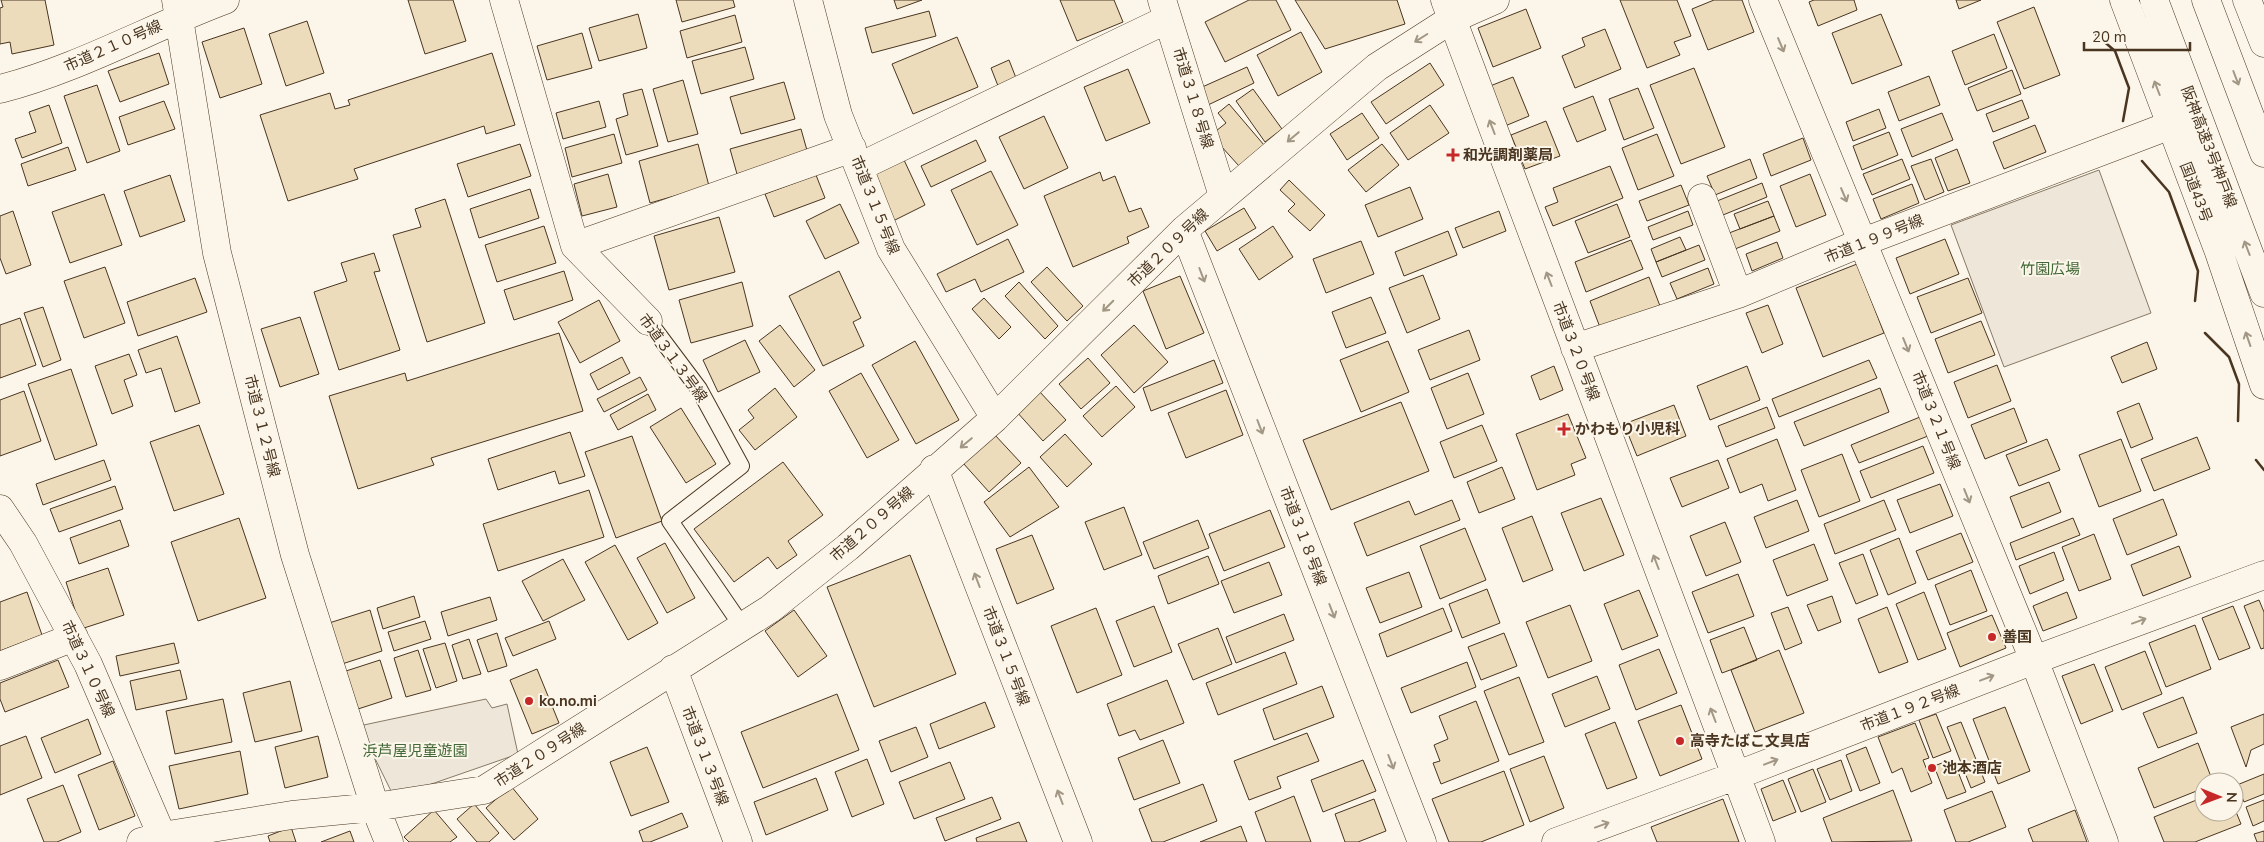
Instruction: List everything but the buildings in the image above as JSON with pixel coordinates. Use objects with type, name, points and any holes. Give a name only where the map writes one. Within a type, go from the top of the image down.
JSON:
[{"type":"main road","name":"市道２１０号線","points":[[0,89],[36,80],[178,8],[225,0]]},
{"type":"main road","name":"市道３１３号線","points":[[504,0],[575,246],[648,321]]},
{"type":"main road","name":"市道３１５号線","points":[[808,0],[838,115],[891,249],[995,418]]},
{"type":"main road","name":"市道２０９号線","points":[[152,839],[292,815],[375,807],[484,790],[770,609],[848,547],[934,469],[995,418],[1184,230],[1223,196],[1448,10],[1495,0]]},
{"type":"main road","name":"国道43号","points":[[2124,0],[2219,252],[2264,385]]},
{"type":"main road","name":"阪神高速3号神戸線","points":[[2154,0],[2264,293]]},
{"type":"main road","points":[[2206,0],[2264,153]]},
{"type":"main road","points":[[2247,0],[2264,43]]},
{"type":"main road","name":"市道３２１号線","points":[[1771,3],[1863,242],[2034,660],[2104,842]]},
{"type":"main road","name":"市道３１２号線","points":[[178,8],[217,253],[294,555],[375,807],[389,842]]},
{"type":"main road","points":[[575,246],[855,158],[1165,9]]},
{"type":"main road","name":"市道３１８号線","points":[[1165,9],[1223,196]]},
{"type":"main road","name":"市道３２０号線","points":[[1448,10],[1761,842]]},
{"type":"main road","name":"市道１９９号線","points":[[1575,348],[1738,294],[1863,242],[2171,125]]},
{"type":"main road","points":[[1702,198],[1738,294]]},
{"type":"main road","name":"市道３１８号線","points":[[1184,230],[1422,842]]},
{"type":"main road","name":"市道３１５号線","points":[[934,469],[1078,842]]},
{"type":"main road","name":"市道３１０号線","points":[[0,509],[23,543],[88,664],[152,839]]},
{"type":"main road","name":"市道１９２号線","points":[[1556,842],[1735,776],[2034,660],[2264,575]]},
{"type":"main road","points":[[0,666],[74,637]]},
{"type":"main road","name":"市道３１３号線","points":[[673,669],[738,842]]},
{"type":"lane","name":"市道３１３号線","points":[[648,321],[698,389],[741,466],[670,521],[742,626]]},
{"type":"green space","name":"竹園広場","points":[[2099,170],[2151,313],[2004,367],[1951,225]]},
{"type":"green space","name":"浜芦屋児童遊園","points":[[486,699],[492,708],[507,704],[518,754],[394,797],[359,726]]},
{"type":"wall","points":[[2093,32],[2115,51],[2129,88],[2123,121]]},
{"type":"wall","points":[[2142,161],[2169,192],[2198,271],[2195,301]]},
{"type":"wall","points":[[2205,333],[2229,357],[2239,384],[2238,421]]},
{"type":"wall","points":[[2256,460],[2264,470]]},
{"type":"place","name":"和光調剤薬局","points":[[1453,155]]},
{"type":"place","name":"かわもり小児科","points":[[1564,429]]},
{"type":"place","name":"善国","points":[[1992,637]]},
{"type":"place","name":"ko.no.mi","points":[[529,701]]},
{"type":"place","name":"高寺たばこ文具店","points":[[1680,741]]},
{"type":"place","name":"池本酒店","points":[[1932,768]]}]
